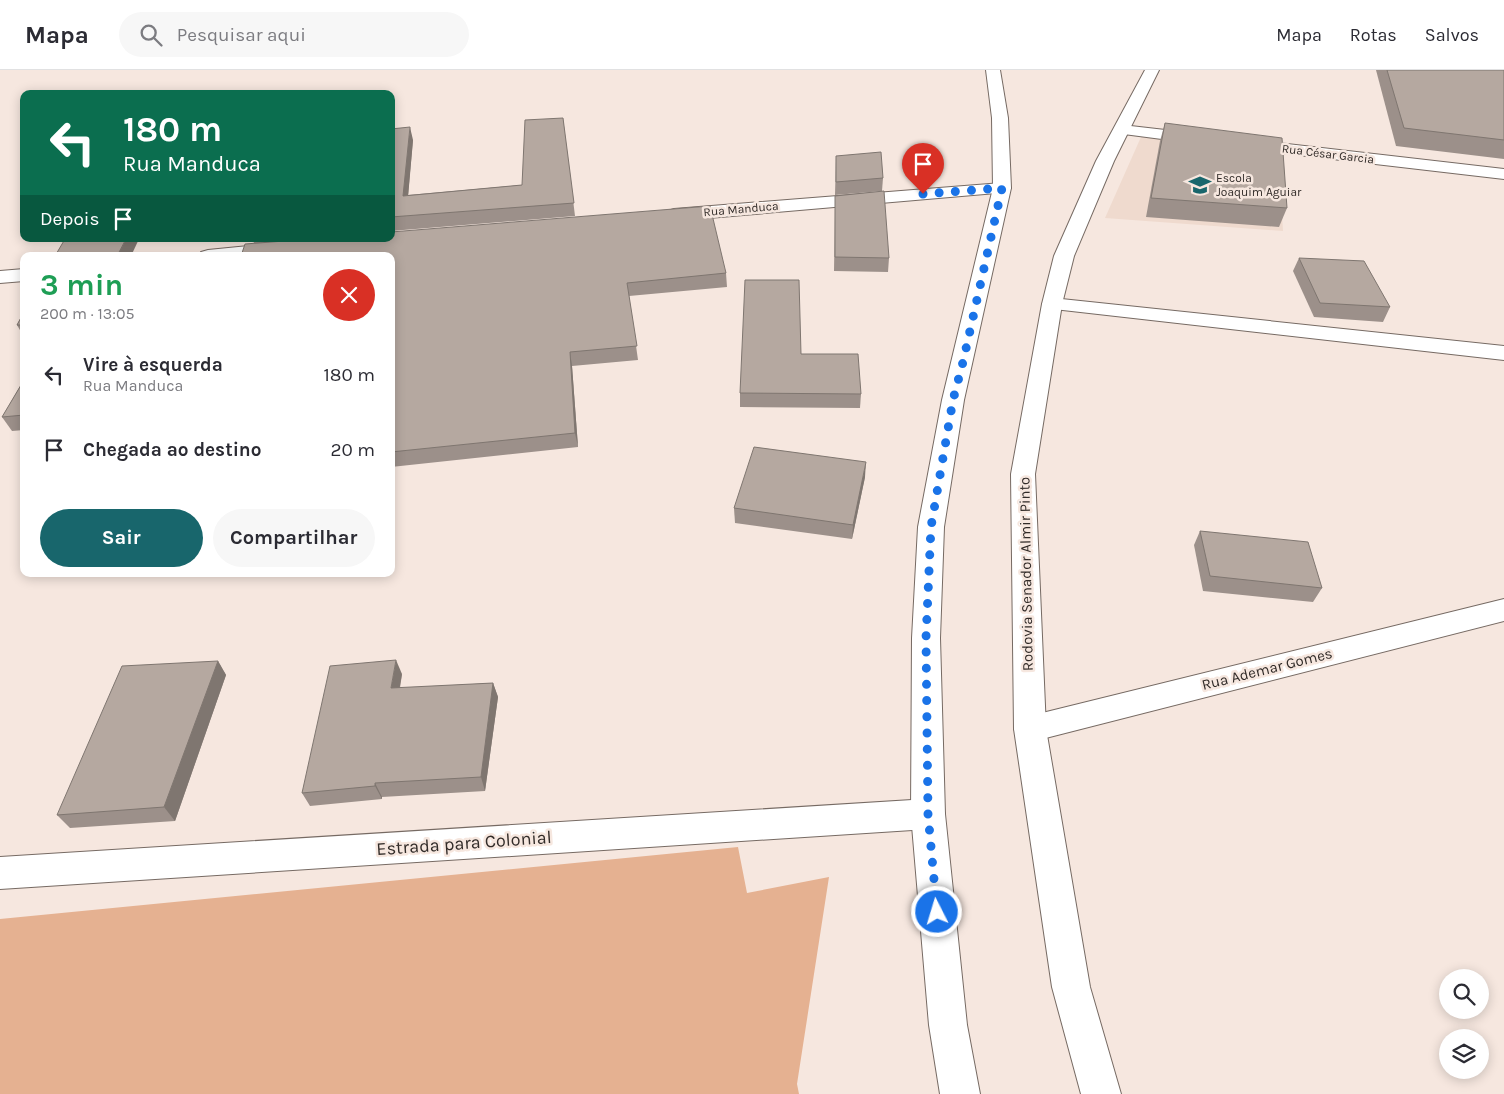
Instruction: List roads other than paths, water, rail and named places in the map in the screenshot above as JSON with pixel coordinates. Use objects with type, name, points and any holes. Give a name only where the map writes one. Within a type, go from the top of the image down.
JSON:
[{"type":"main road","points":[[960,1094],[948,1025],[928,814],[926,638],[931,527],[953,400],[1002,188],[1000,118],[993,70]]},
{"type":"main road","name":"Rodovia Senador Almir Pinto","points":[[1101,1094],[1071,987],[1030,729],[1022,474],[1052,304],[1064,256],[1105,160],[1152,70]]},
{"type":"main road","name":"Rua César Garcia","points":[[1122,130],[1504,174]]},
{"type":"main road","name":"Rua Manduca","points":[[657,216],[1002,188]]},
{"type":"main road","points":[[250,252],[292,248]]},
{"type":"main road","points":[[0,277],[20,275]]},
{"type":"main road","points":[[1052,304],[1504,353]]},
{"type":"main road","name":"Rua Ademar Gomes","points":[[1030,729],[1504,610]]},
{"type":"main road","name":"Estrada para Colonial","points":[[0,873],[928,814]]},
{"type":"place","name":"Escola Joaquim Aguiar","points":[[1200,185]]}]
